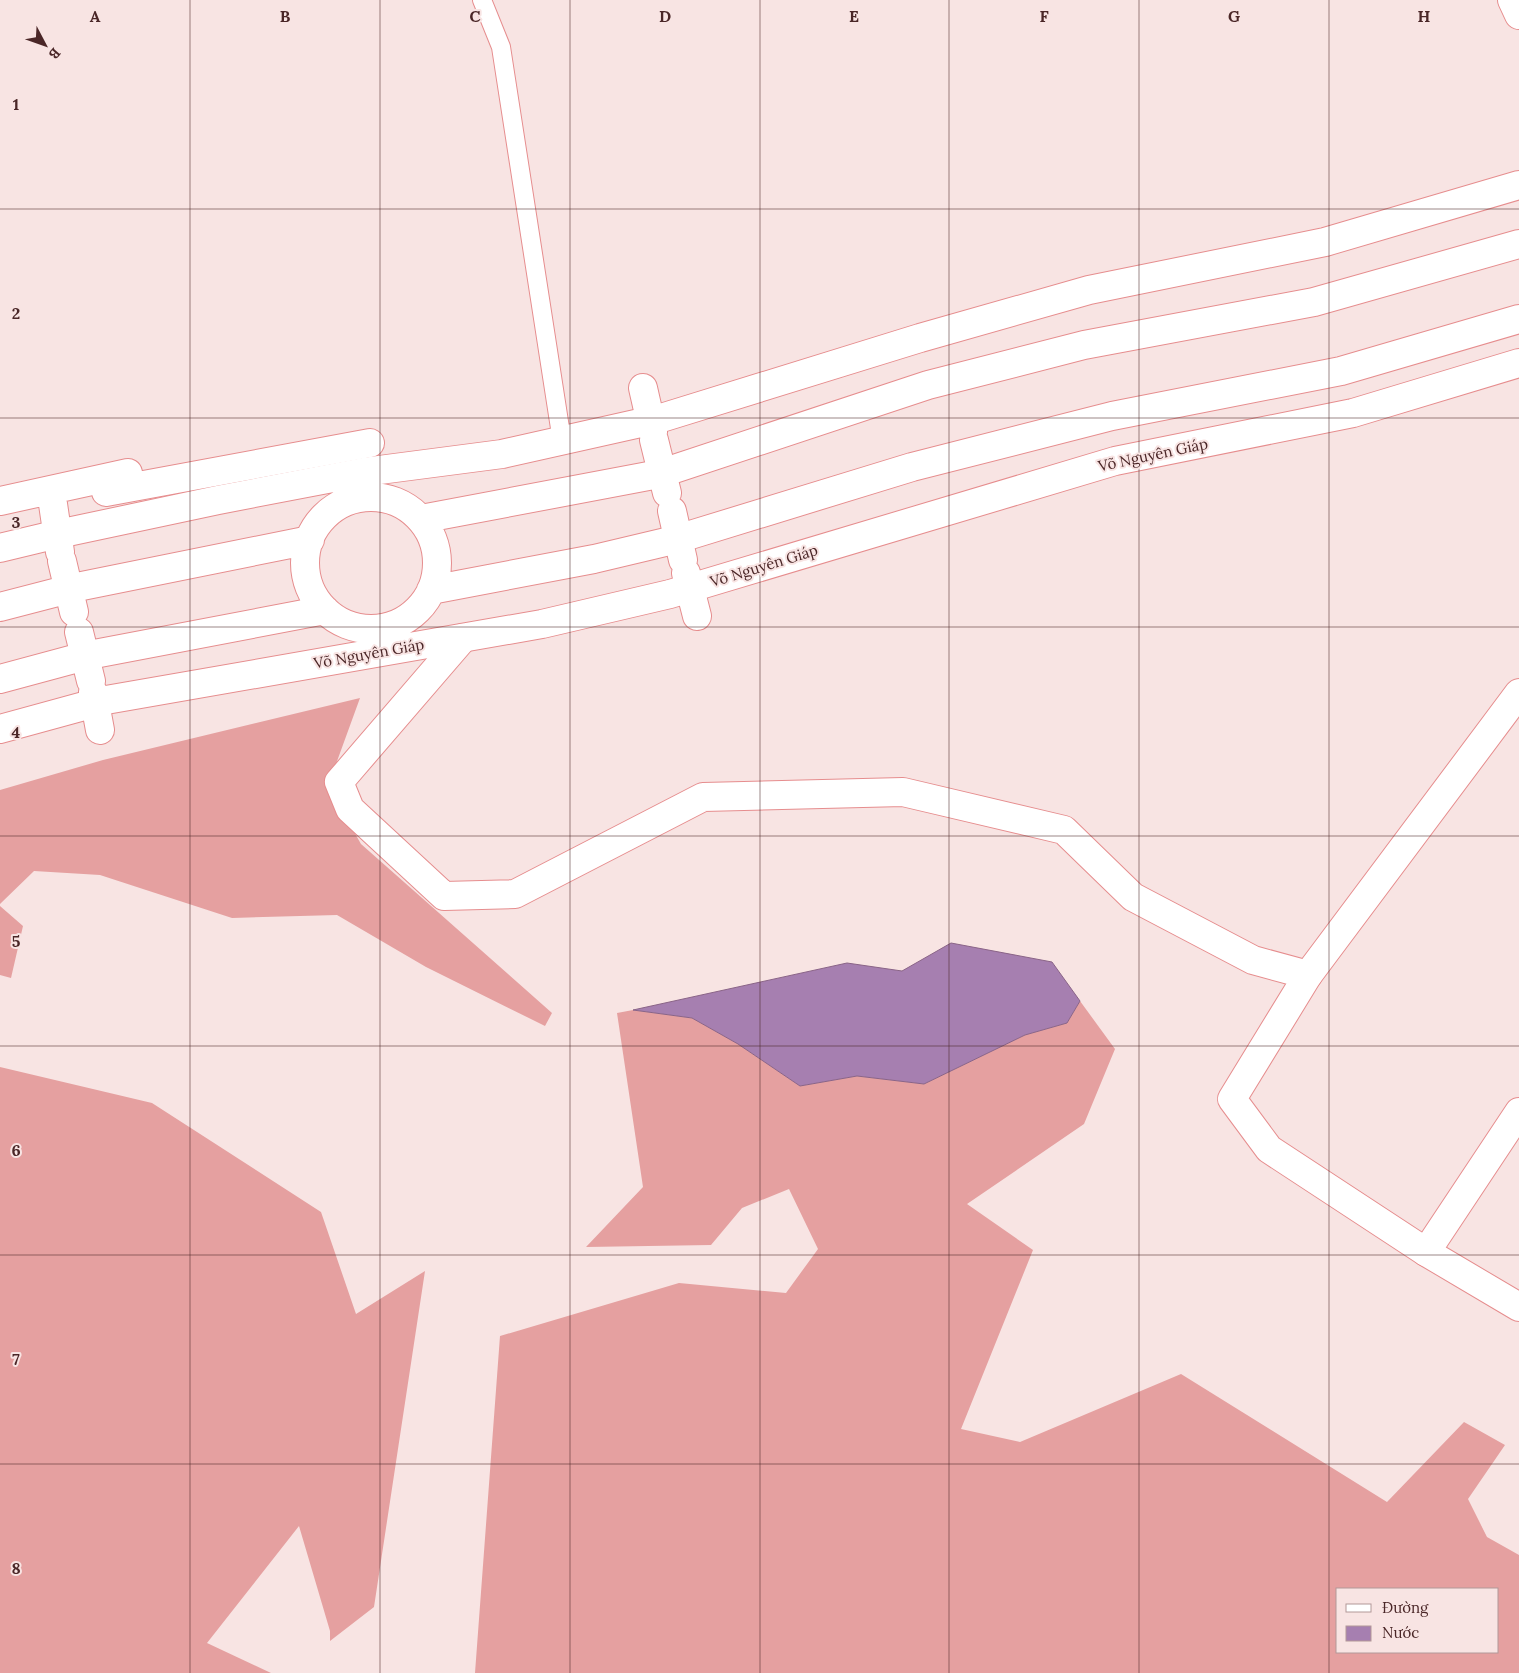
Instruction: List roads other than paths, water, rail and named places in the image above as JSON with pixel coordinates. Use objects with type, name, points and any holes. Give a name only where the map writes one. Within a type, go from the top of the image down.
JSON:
[{"type":"main road","points":[[1512,0],[1519,15]]},
{"type":"main road","name":"Võ Nguyên Giáp","points":[[0,548],[60,549],[218,500],[366,485],[562,441],[653,431],[920,338],[1089,290],[1325,242],[1519,185]]},
{"type":"main road","points":[[420,519],[667,492],[928,385],[1084,345],[1314,302],[1519,244]]},
{"type":"main road","name":"Võ Nguyên Giáp","points":[[0,607],[83,652],[463,638],[542,624],[685,565],[912,467],[1112,416],[1341,371],[1519,319]]},
{"type":"main road","name":"Võ Nguyên Giáp","points":[[431,590],[594,559],[685,565],[1115,461],[1353,413],[1519,364]]},
{"type":"main road","points":[[643,388],[698,616]]},
{"type":"main road","points":[[106,492],[370,443]]},
{"type":"main road","points":[[0,501],[128,473],[218,500]]},
{"type":"main road","name":"Võ Nguyên Giáp","points":[[366,485],[385,499],[402,505],[420,519],[432,538],[435,548],[436,569],[431,590],[424,601],[406,619],[394,624],[383,640]]},
{"type":"main road","name":"Võ Nguyên Giáp","points":[[366,485],[356,499],[336,507],[320,522],[310,540],[305,559],[307,577],[314,595],[325,610],[334,618],[357,628],[369,629],[383,640]]},
{"type":"main road","points":[[53,504],[60,549],[100,730]]},
{"type":"main road","name":"Võ Nguyên Giáp","points":[[0,730],[83,652],[310,540]]},
{"type":"main road","name":"Võ Nguyên Giáp","points":[[0,679],[83,652],[325,610]]},
{"type":"main road","points":[[463,638],[340,782],[350,810],[444,896],[515,894],[703,797],[903,792],[1064,830],[1133,897],[1253,960],[1308,975]]},
{"type":"main road","points":[[1519,693],[1308,975],[1232,1099],[1270,1149],[1426,1252],[1519,1307]]},
{"type":"main road","points":[[1426,1252],[1519,1112]]},
{"type":"lane","points":[[482,0],[501,47],[562,441]]},
{"type":"water","points":[[951,943],[1052,962],[1080,1001],[1067,1023],[1025,1035],[924,1084],[857,1076],[800,1086],[738,1044],[692,1018],[633,1010],[847,963],[902,971]]}]
